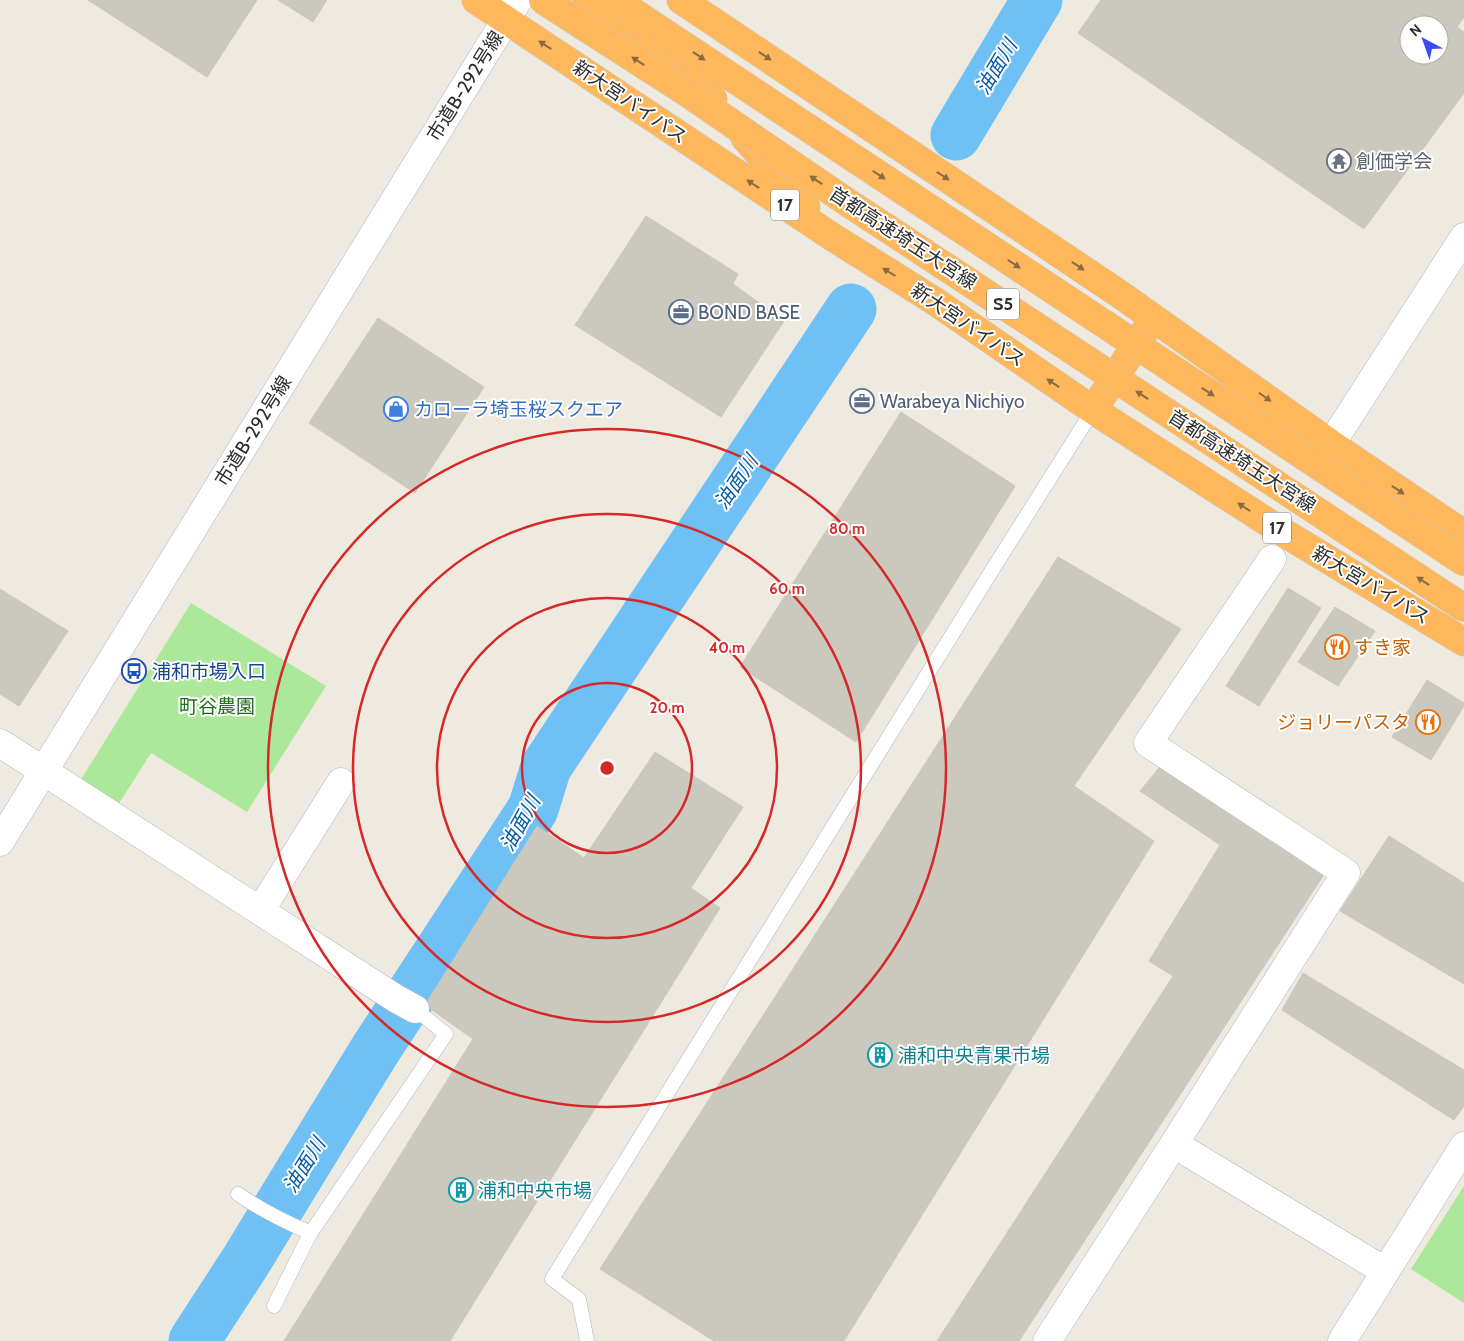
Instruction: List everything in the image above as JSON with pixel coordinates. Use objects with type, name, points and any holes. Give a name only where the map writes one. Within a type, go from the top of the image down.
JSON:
[{"type":"highway","name":"新大宮バイパス","points":[[476,0],[512,10],[834,238],[933,300],[1093,410],[1286,534],[1464,642]]},
{"type":"highway","name":"首都高速埼玉大宮線","points":[[543,0],[684,90],[847,202],[1464,608]]},
{"type":"highway","points":[[586,0],[649,46],[709,95],[834,238]]},
{"type":"highway","name":"首都高速埼玉大宮線","points":[[615,0],[1464,562]]},
{"type":"highway","points":[[681,0],[1154,318],[1331,444],[1464,534]]},
{"type":"highway","points":[[1093,410],[1154,318]]},
{"type":"street","name":"市道B-292号線","points":[[0,842],[512,10]]},
{"type":"street","points":[[1331,444],[1464,237]]},
{"type":"street","points":[[1047,1341],[1346,872],[1148,743],[1272,559]]},
{"type":"street","points":[[0,743],[405,1004]]},
{"type":"street","points":[[260,911],[341,782]]},
{"type":"street","points":[[1174,1144],[1385,1271]]},
{"type":"street","points":[[1342,1341],[1462,1153]]},
{"type":"lane","points":[[587,1341],[579,1299],[552,1279],[1093,410]]},
{"type":"lane","points":[[274,1306],[311,1233],[446,1034],[405,1004]]},
{"type":"lane","points":[[238,1194],[288,1224],[311,1233]]},
{"type":"green space","name":"町谷農園","points":[[191,603],[326,686],[247,812],[151,753],[118,805],[80,781]]},
{"type":"green space","points":[[1464,1186],[1464,1303],[1411,1269]]},
{"type":"building","points":[[88,0],[257,0],[207,77]]},
{"type":"building","points":[[278,0],[327,0],[313,22]]},
{"type":"building","name":"創価学会","points":[[1101,0],[1464,0],[1464,17],[1457,27],[1464,32],[1464,93],[1364,229],[1078,33]]},
{"type":"building","points":[[646,216],[738,274],[733,284],[784,321],[721,417],[575,325]]},
{"type":"building","points":[[378,318],[484,387],[415,493],[309,423]]},
{"type":"building","points":[[901,412],[1015,486],[856,742],[740,667]]},
{"type":"building","name":"浦和中央青果市場","points":[[1058,557],[1181,629],[1074,786],[1154,841],[844,1341],[714,1341],[600,1269]]},
{"type":"building","points":[[1288,588],[1321,608],[1259,706],[1226,686]]},
{"type":"building","points":[[0,589],[68,631],[19,706],[0,694]]},
{"type":"building","name":"すき家","points":[[1335,607],[1375,631],[1338,686],[1298,662]]},
{"type":"building","name":"ジョリーパスタ","points":[[1427,680],[1464,703],[1464,706],[1431,760],[1392,737]]},
{"type":"building","name":"浦和中央市場","points":[[655,752],[743,807],[691,888],[720,908],[450,1341],[284,1341],[473,1039],[425,1005],[537,826],[584,858]]},
{"type":"building","points":[[1159,768],[1323,876],[1019,1341],[937,1341],[1173,976],[1149,961],[1220,845],[1140,791]]},
{"type":"building","points":[[1389,836],[1464,883],[1464,984],[1340,911]]},
{"type":"building","points":[[1303,973],[1464,1070],[1464,1106],[1454,1120],[1282,1010]]},
{"type":"waterway","name":"油面川","points":[[956,135],[1037,0]]},
{"type":"waterway","name":"油面川","points":[[194,1341],[244,1264],[375,1050],[533,809],[546,767],[851,309]]},
{"type":"place","name":"創価学会","points":[[1339,161]]},
{"type":"place","name":"BOND BASE","points":[[681,312]]},
{"type":"place","name":"Warabeya Nichiyo","points":[[862,401]]},
{"type":"place","name":"カローラ埼玉桜スクエア","points":[[396,409]]},
{"type":"place","name":"すき家","points":[[1337,647]]},
{"type":"place","name":"浦和市場入口","points":[[134,671]]},
{"type":"place","name":"ジョリーパスタ","points":[[1428,722]]},
{"type":"place","name":"浦和中央青果市場","points":[[880,1055]]},
{"type":"place","name":"浦和中央市場","points":[[461,1190]]}]
